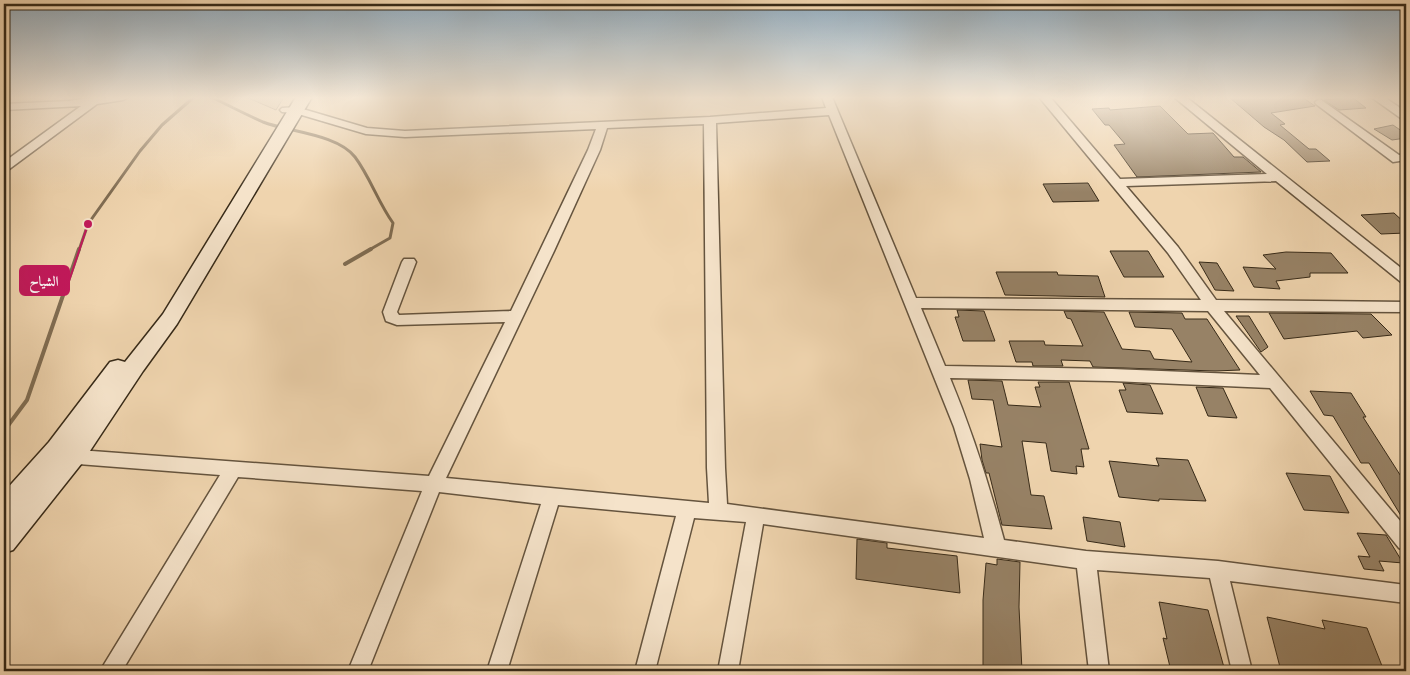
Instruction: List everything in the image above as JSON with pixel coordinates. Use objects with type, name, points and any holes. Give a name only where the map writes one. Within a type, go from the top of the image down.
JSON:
[{"type":"main road","points":[[4,510],[52,455],[153,325],[279,128]]},
{"type":"main road","points":[[4,540],[73,456],[135,365],[170,319],[275,135]]},
{"type":"street","points":[[4,167],[57,128]]},
{"type":"street","points":[[359,128],[382,134],[514,128]]},
{"type":"street","points":[[358,671],[434,484],[586,166],[601,128]]},
{"type":"street","points":[[710,128],[716,458],[719,512]]},
{"type":"street","points":[[840,128],[940,372],[979,479],[996,547]]},
{"type":"street","points":[[1071,128],[1174,250],[1213,306],[1406,542]]},
{"type":"street","points":[[1218,128],[1406,279]]},
{"type":"street","points":[[1359,128],[1402,158],[1406,170]]},
{"type":"street","points":[[1117,183],[1279,177]]},
{"type":"street","points":[[409,262],[390,312],[391,317],[397,320],[515,316]]},
{"type":"street","points":[[910,303],[1406,307]]},
{"type":"street","points":[[940,372],[1112,375],[1275,382]]},
{"type":"street","points":[[52,455],[434,484],[552,497],[756,515],[1086,560],[1218,570],[1406,594]]},
{"type":"street","points":[[110,671],[234,468]]},
{"type":"street","points":[[497,671],[552,497]]},
{"type":"street","points":[[645,671],[686,508]]},
{"type":"street","points":[[728,671],[756,515]]},
{"type":"street","points":[[1086,560],[1099,671]]},
{"type":"street","points":[[1218,570],[1242,671]]},
{"type":"building","points":[[1112,128],[1182,128],[1188,134],[1213,133],[1234,157],[1243,157],[1261,172],[1137,177],[1114,145],[1125,144]]},
{"type":"building","points":[[1266,128],[1284,128],[1309,149],[1316,149],[1330,161],[1307,162],[1284,140]]},
{"type":"building","points":[[1398,128],[1406,134],[1406,138],[1392,140],[1374,129]]},
{"type":"building","points":[[1088,183],[1099,201],[1053,202],[1043,184]]},
{"type":"building","points":[[1394,213],[1406,224],[1406,233],[1381,234],[1361,215]]},
{"type":"building","points":[[1110,251],[1148,251],[1164,277],[1124,277]]},
{"type":"building","points":[[1286,252],[1331,253],[1348,273],[1310,273],[1310,277],[1276,281],[1280,289],[1254,287],[1243,267],[1276,269],[1263,255]]},
{"type":"building","points":[[1199,262],[1217,263],[1234,291],[1215,290]]},
{"type":"building","points":[[996,272],[1057,272],[1058,275],[1098,276],[1105,297],[1005,295]]},
{"type":"building","points":[[957,310],[984,311],[995,341],[963,341],[955,317],[959,317]]},
{"type":"building","points":[[1064,311],[1104,312],[1122,349],[1150,351],[1154,359],[1192,362],[1172,329],[1135,327],[1129,312],[1182,313],[1185,319],[1207,319],[1240,370],[1215,371],[1093,367],[1090,361],[1061,360],[1063,366],[1033,366],[1032,362],[1016,362],[1009,341],[1044,341],[1045,345],[1083,346],[1071,319],[1067,318]]},
{"type":"building","points":[[1269,313],[1371,314],[1392,335],[1363,338],[1357,331],[1284,339]]},
{"type":"building","points":[[1236,316],[1249,316],[1268,347],[1261,352]]},
{"type":"building","points":[[968,380],[1002,381],[1008,405],[1041,407],[1035,387],[1040,387],[1038,382],[1069,382],[1089,449],[1081,449],[1084,467],[1076,466],[1077,474],[1051,471],[1046,443],[1022,441],[1031,495],[1044,496],[1052,529],[1002,525],[989,473],[986,473],[982,460],[980,444],[1002,447],[993,400],[972,399]]},
{"type":"building","points":[[1123,383],[1150,385],[1163,414],[1127,412],[1119,390],[1126,390]]},
{"type":"building","points":[[1196,387],[1223,388],[1237,418],[1208,416]]},
{"type":"building","points":[[1310,391],[1351,393],[1366,417],[1363,417],[1404,481],[1406,481],[1406,524],[1369,463],[1361,463],[1333,416],[1324,415]]},
{"type":"building","points":[[1156,458],[1188,460],[1206,501],[1159,499],[1159,501],[1119,497],[1109,461],[1159,466]]},
{"type":"building","points":[[1286,473],[1330,476],[1349,513],[1304,510]]},
{"type":"building","points":[[1083,517],[1120,522],[1125,547],[1087,541]]},
{"type":"building","points":[[1357,533],[1386,535],[1403,563],[1379,561],[1384,571],[1364,569],[1358,556],[1370,557]]},
{"type":"building","points":[[857,539],[887,543],[887,548],[957,556],[960,593],[856,579]]},
{"type":"building","points":[[997,559],[1020,562],[1019,607],[1022,671],[983,670],[983,600],[986,563],[997,565]]},
{"type":"building","points":[[1159,602],[1208,610],[1225,671],[1171,671],[1163,638],[1167,639]]},
{"type":"building","points":[[1267,617],[1325,629],[1322,620],[1367,628],[1384,671],[1281,671]]},
{"type":"waterway","points":[[79,250],[88,224],[140,151],[159,128]]},
{"type":"waterway","points":[[287,128],[337,143],[355,157],[393,223],[390,238],[369,250]]},
{"type":"waterway","points":[[4,431],[27,400],[79,249]]},
{"type":"waterway","points":[[345,264],[371,249]]},
{"type":"place","name":"الشياح","points":[[88,224]]}]
